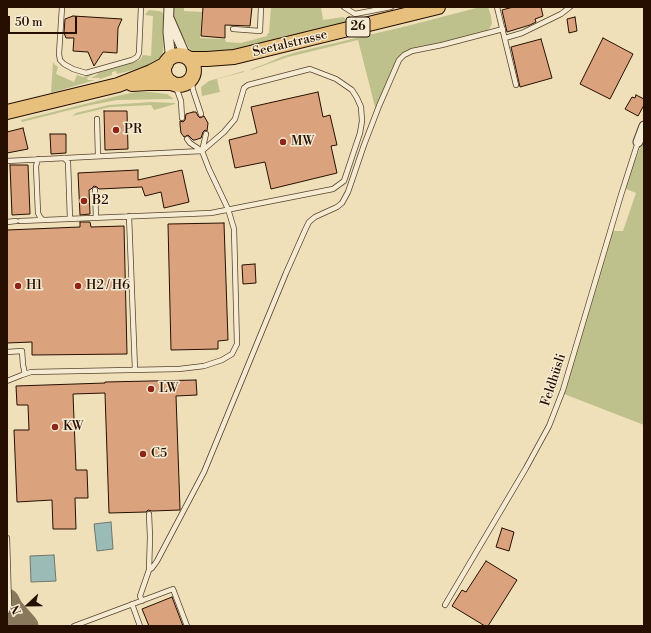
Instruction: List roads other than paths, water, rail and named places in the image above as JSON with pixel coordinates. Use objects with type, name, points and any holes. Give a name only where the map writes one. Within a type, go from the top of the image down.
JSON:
[{"type":"main road","name":"Seetalstrasse","points":[[188,58],[202,60],[234,57],[438,7]]},
{"type":"main road","points":[[7,112],[118,85],[151,72],[178,55],[188,58],[192,62],[194,69],[192,77],[184,84],[148,83],[118,85]]},
{"type":"main road","name":"Seetalstrasse","points":[[192,77],[234,57]]},
{"type":"main road","points":[[168,61],[165,67],[165,74],[173,84]]},
{"type":"street","points":[[168,61],[170,52],[168,32],[169,7]]},
{"type":"street","points":[[169,17],[188,58]]},
{"type":"street","points":[[638,142],[644,126]]},
{"type":"lane","points":[[62,7],[59,54],[60,60],[64,64],[86,73],[132,60],[137,57],[139,53],[141,7]]},
{"type":"lane","points":[[233,29],[260,31],[261,7]]},
{"type":"lane","points":[[344,7],[354,14],[391,7]]},
{"type":"lane","points":[[497,7],[516,85]]},
{"type":"lane","points":[[505,38],[528,30],[561,14],[570,7]]},
{"type":"lane","points":[[149,570],[157,562],[204,472],[286,273],[309,222],[315,217],[337,207],[342,203],[348,192],[364,144],[399,60],[404,55],[412,51],[503,29]]},
{"type":"lane","points":[[7,161],[202,151],[224,132],[235,118],[244,88],[248,85],[310,70],[336,78],[352,90],[361,107],[362,121],[360,133],[344,181],[333,189],[212,213],[7,222]]},
{"type":"lane","points":[[192,77],[201,114]]},
{"type":"lane","points":[[173,84],[181,101],[182,118]]},
{"type":"lane","points":[[97,119],[98,156]]},
{"type":"lane","points":[[7,381],[31,372],[179,369],[204,366],[222,360],[232,354],[237,344],[234,229],[228,209],[202,151],[206,134]]},
{"type":"lane","points":[[188,139],[190,143],[202,151]]},
{"type":"lane","name":"Feldhüsli","points":[[445,605],[526,468],[549,426],[563,390],[620,195],[638,142]]},
{"type":"lane","points":[[64,158],[68,162],[70,219]]},
{"type":"lane","points":[[38,159],[36,166],[38,213],[43,220]]},
{"type":"lane","points":[[95,190],[96,218]]},
{"type":"lane","points":[[129,216],[134,370]]},
{"type":"lane","points":[[7,352],[22,352],[25,374]]},
{"type":"lane","points":[[142,601],[140,596],[149,570],[149,514]]},
{"type":"lane","points":[[7,538],[9,605],[7,611]]},
{"type":"lane","points":[[74,626],[173,589],[188,626]]},
{"type":"lane","points":[[132,604],[140,626]]},
{"type":"water","points":[[111,522],[113,549],[97,551],[94,524]]},
{"type":"water","points":[[54,555],[56,581],[31,582],[30,556]]},
{"type":"place","name":"PR","points":[[116,130]]},
{"type":"place","name":"MW","points":[[283,142]]},
{"type":"place","name":"B2","points":[[84,201]]},
{"type":"place","name":"H1","points":[[18,286]]},
{"type":"place","name":"H2 / H6","points":[[78,286]]},
{"type":"place","name":"LW","points":[[151,389]]},
{"type":"place","name":"KW","points":[[55,427]]},
{"type":"place","name":"C5","points":[[143,454]]}]
